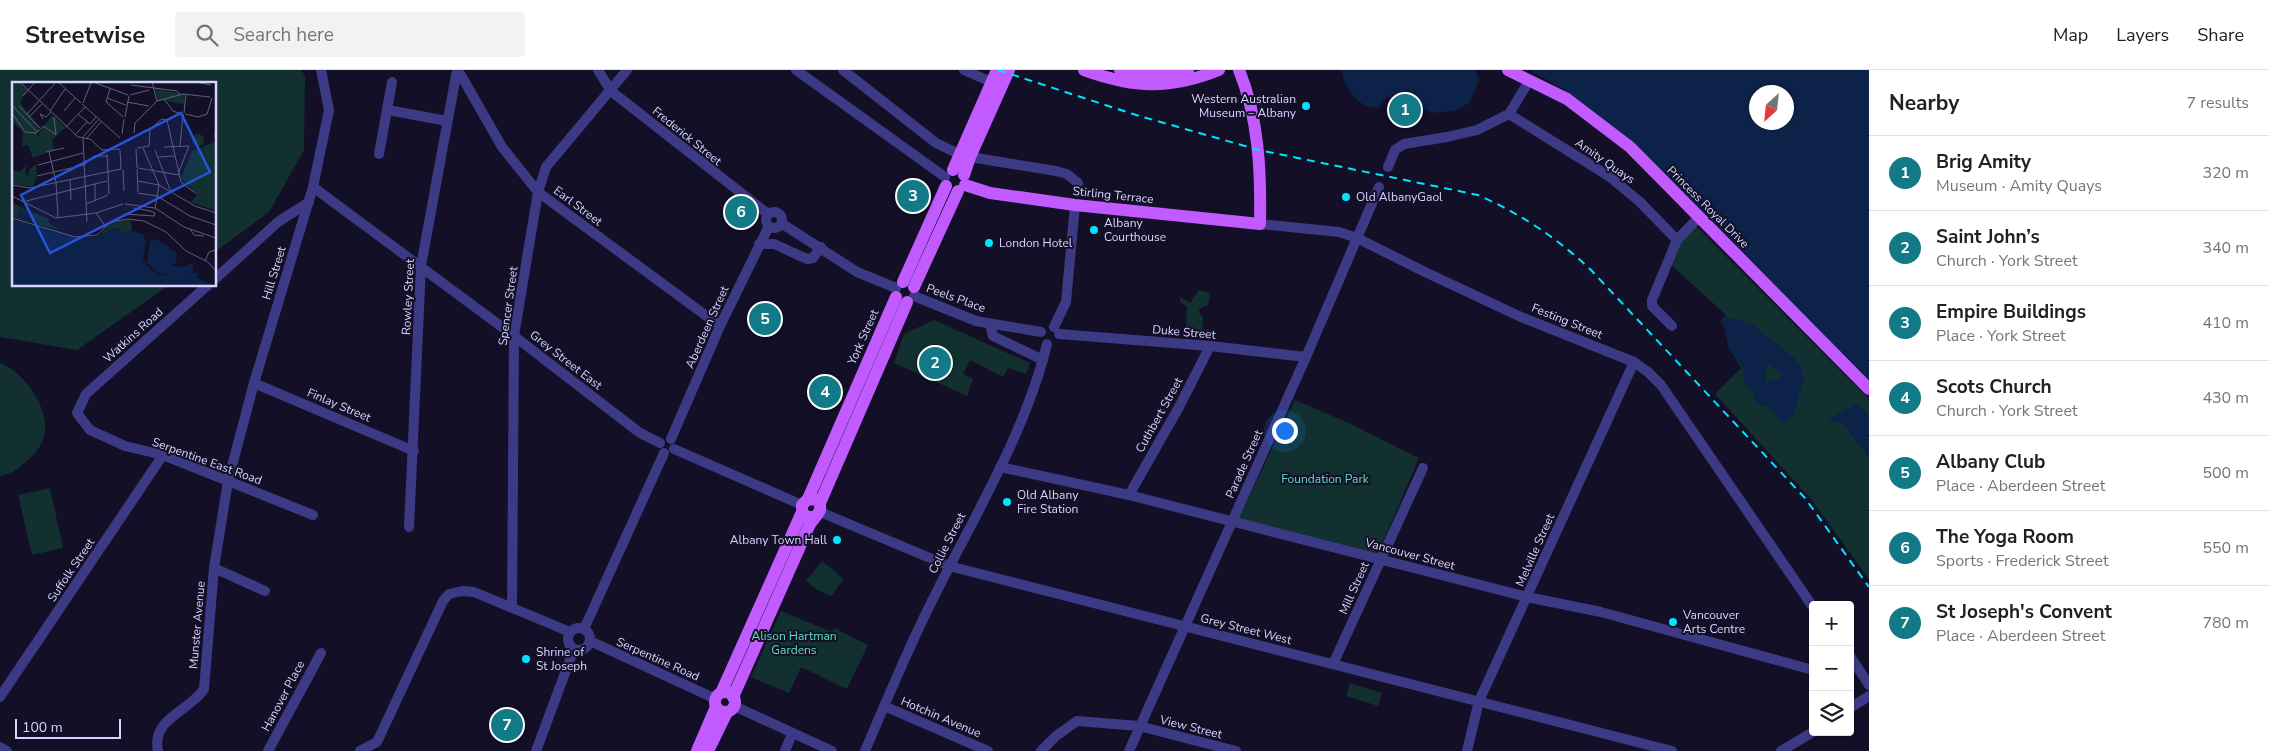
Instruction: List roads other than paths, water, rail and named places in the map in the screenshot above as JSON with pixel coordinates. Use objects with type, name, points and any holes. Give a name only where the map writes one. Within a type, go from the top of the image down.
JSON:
[{"type":"main road","name":"York Street","points":[[996,85],[997,70]]},
{"type":"main road","name":"York Street","points":[[708,751],[725,702],[996,85],[1009,70]]},
{"type":"main road","points":[[1085,70],[1124,83],[1148,85],[1186,81],[1219,70]]},
{"type":"main road","points":[[1120,70],[1158,74],[1188,70]]},
{"type":"main road","points":[[1239,70],[1244,82],[1260,150],[1260,224]]},
{"type":"main road","name":"Princess Royal Drive","points":[[1508,70],[1567,99],[1630,147],[1869,389]]},
{"type":"main road","name":"Stirling Terrace","points":[[955,181],[990,193],[1075,205],[1260,224]]},
{"type":"main road","name":"York Street","points":[[697,751],[725,702]]},
{"type":"street","name":"Hill Street","points":[[228,481],[254,383],[313,187],[329,110],[321,70]]},
{"type":"street","name":"Rowley Street","points":[[409,527],[414,451],[421,266],[457,70]]},
{"type":"street","name":"Earl Street","points":[[457,70],[502,147],[538,192],[720,326]]},
{"type":"street","name":"Frederick Street","points":[[598,70],[611,92],[768,214]]},
{"type":"street","name":"Spencer Street","points":[[512,608],[514,336],[538,192],[546,167],[611,92],[627,70]]},
{"type":"street","name":"Stirling Terrace","points":[[796,70],[955,181]]},
{"type":"street","points":[[843,70],[936,143],[965,156],[1067,174],[1078,183]]},
{"type":"street","points":[[964,70],[996,85]]},
{"type":"street","points":[[1388,167],[1395,150],[1404,144],[1477,130],[1509,114],[1529,81]]},
{"type":"street","points":[[379,154],[392,82]]},
{"type":"street","points":[[388,110],[447,122]]},
{"type":"street","name":"Amity Quays","points":[[1509,114],[1610,177],[1640,202],[1677,240]]},
{"type":"street","name":"Grey Street East","points":[[313,187],[421,266],[640,433],[811,508]]},
{"type":"street","name":"Parade Street","points":[[1128,751],[1306,357],[1379,187]]},
{"type":"street","points":[[216,278],[278,222],[308,202]]},
{"type":"street","points":[[1056,330],[1045,327],[1041,332],[1042,340],[1047,344],[1055,342],[1056,330],[1066,302],[1075,205]]},
{"type":"street","points":[[778,213],[781,223],[776,227],[769,226],[766,221],[768,214],[778,213]]},
{"type":"street","points":[[1672,326],[1652,306],[1652,300],[1677,240],[1699,216]]},
{"type":"street","name":"Peels Place","points":[[781,223],[822,247],[857,272],[966,318],[1041,332]]},
{"type":"street","name":"Festing Street","points":[[1260,224],[1339,232],[1357,238],[1424,272],[1521,317],[1634,362],[1661,385],[1809,601]]},
{"type":"street","name":"Aberdeen Street","points":[[584,629],[720,326],[769,226]]},
{"type":"street","points":[[759,244],[774,244],[807,259],[814,258],[822,247]]},
{"type":"street","name":"Watkins Road","points":[[78,406],[86,394],[207,286]]},
{"type":"street","name":"Peels Place","points":[[990,324],[993,336],[1043,360]]},
{"type":"street","name":"Duke Street","points":[[1056,330],[1306,357]]},
{"type":"street","name":"Collie Street","points":[[865,751],[927,610],[1000,468],[1030,400],[1047,344]]},
{"type":"street","name":"Cuthbert Street","points":[[1129,495],[1179,407],[1210,346]]},
{"type":"street","name":"Melville Street","points":[[1467,751],[1479,701],[1634,362]]},
{"type":"street","name":"Finlay Street","points":[[254,383],[336,416],[414,451]]},
{"type":"street","name":"Serpentine East Road","points":[[78,406],[77,413],[90,430],[125,446],[163,455],[313,515]]},
{"type":"street","name":"Suffolk Street","points":[[0,697],[163,455]]},
{"type":"street","name":"Vancouver Street","points":[[1000,468],[1129,495],[1527,598],[1601,612],[1809,669]]},
{"type":"street","name":"Mill Street","points":[[1333,664],[1423,468]]},
{"type":"street","name":"Munster Avenue","points":[[158,751],[156,740],[161,727],[175,714],[198,699],[204,689],[214,568],[228,481]]},
{"type":"street","name":"Grey Street West","points":[[811,508],[949,566],[1672,751]]},
{"type":"street","name":"Festing Street","points":[[1782,559],[1790,563],[1814,601]]},
{"type":"street","points":[[214,568],[265,591]]},
{"type":"street","points":[[360,751],[377,742],[443,601],[449,594],[462,590],[474,592],[570,632]]},
{"type":"street","points":[[576,628],[584,629],[589,634],[590,641],[585,648],[574,649],[568,639],[570,632],[576,628]]},
{"type":"street","name":"Serpentine Road","points":[[590,641],[832,751]]},
{"type":"street","points":[[536,751],[574,649]]},
{"type":"street","name":"Hanover Place","points":[[268,751],[321,653]]},
{"type":"street","points":[[1854,663],[1869,691]]},
{"type":"street","points":[[1854,670],[1869,691]]},
{"type":"street","points":[[1854,704],[1869,691]]},
{"type":"street","name":"Hotchin Avenue","points":[[884,706],[988,751]]},
{"type":"street","points":[[1041,751],[1056,736],[1077,721],[1139,726]]},
{"type":"street","name":"View Street","points":[[1139,726],[1236,751]]},
{"type":"street","points":[[784,751],[792,734]]},
{"type":"street","points":[[1781,751],[1809,734]]},
{"type":"street","points":[[0,747],[7,751]]},
{"type":"water","points":[[1342,70],[1476,70],[1479,80],[1470,102],[1456,111],[1431,113],[1412,100],[1387,97],[1378,108],[1365,105],[1353,96],[1349,90]]},
{"type":"water","points":[[1529,70],[1869,70],[1869,384],[1631,144],[1565,90]]},
{"type":"water","points":[[1726,316],[1751,324],[1799,363],[1804,378],[1794,414],[1784,424],[1769,407],[1756,403],[1753,392],[1744,383],[1743,367],[1729,348],[1724,325],[1720,321]],"holes":[[[1769,364],[1782,372],[1778,379],[1767,382],[1765,370]]]},
{"type":"water","points":[[1858,404],[1869,416],[1869,458],[1844,425],[1827,419]]},
{"type":"railway","points":[[998,70],[1136,115],[1259,150],[1478,195],[1509,210],[1552,237],[1591,270],[1805,498],[1869,587]]},
{"type":"place","name":"Western Australian Museum – Albany","points":[[1306,106]]},
{"type":"place","name":"Brig Amity","points":[[1405,110]]},
{"type":"place","name":"Empire Buildings","points":[[913,196]]},
{"type":"place","name":"Old AlbanyGaol","points":[[1346,197]]},
{"type":"place","name":"The Yoga Room","points":[[741,212]]},
{"type":"place","name":"Albany Courthouse","points":[[1094,230]]},
{"type":"place","name":"London Hotel","points":[[989,243]]},
{"type":"place","name":"Albany Club","points":[[765,319]]},
{"type":"place","name":"Saint John’s","points":[[935,363]]},
{"type":"place","name":"Scots Church","points":[[825,392]]},
{"type":"place","name":"Old Albany Fire Station","points":[[1007,502]]},
{"type":"place","name":"Albany Town Hall","points":[[837,540]]},
{"type":"place","name":"Vancouver Arts Centre","points":[[1673,622]]},
{"type":"place","name":"Shrine of St Joseph","points":[[526,659]]},
{"type":"place","name":"St Joseph's Convent","points":[[507,725]]},
{"type":"park label","name":"Foundation Park","points":[[1325,479]]},
{"type":"park label","name":"Alison Hartman Gardens","points":[[794,643]]}]
